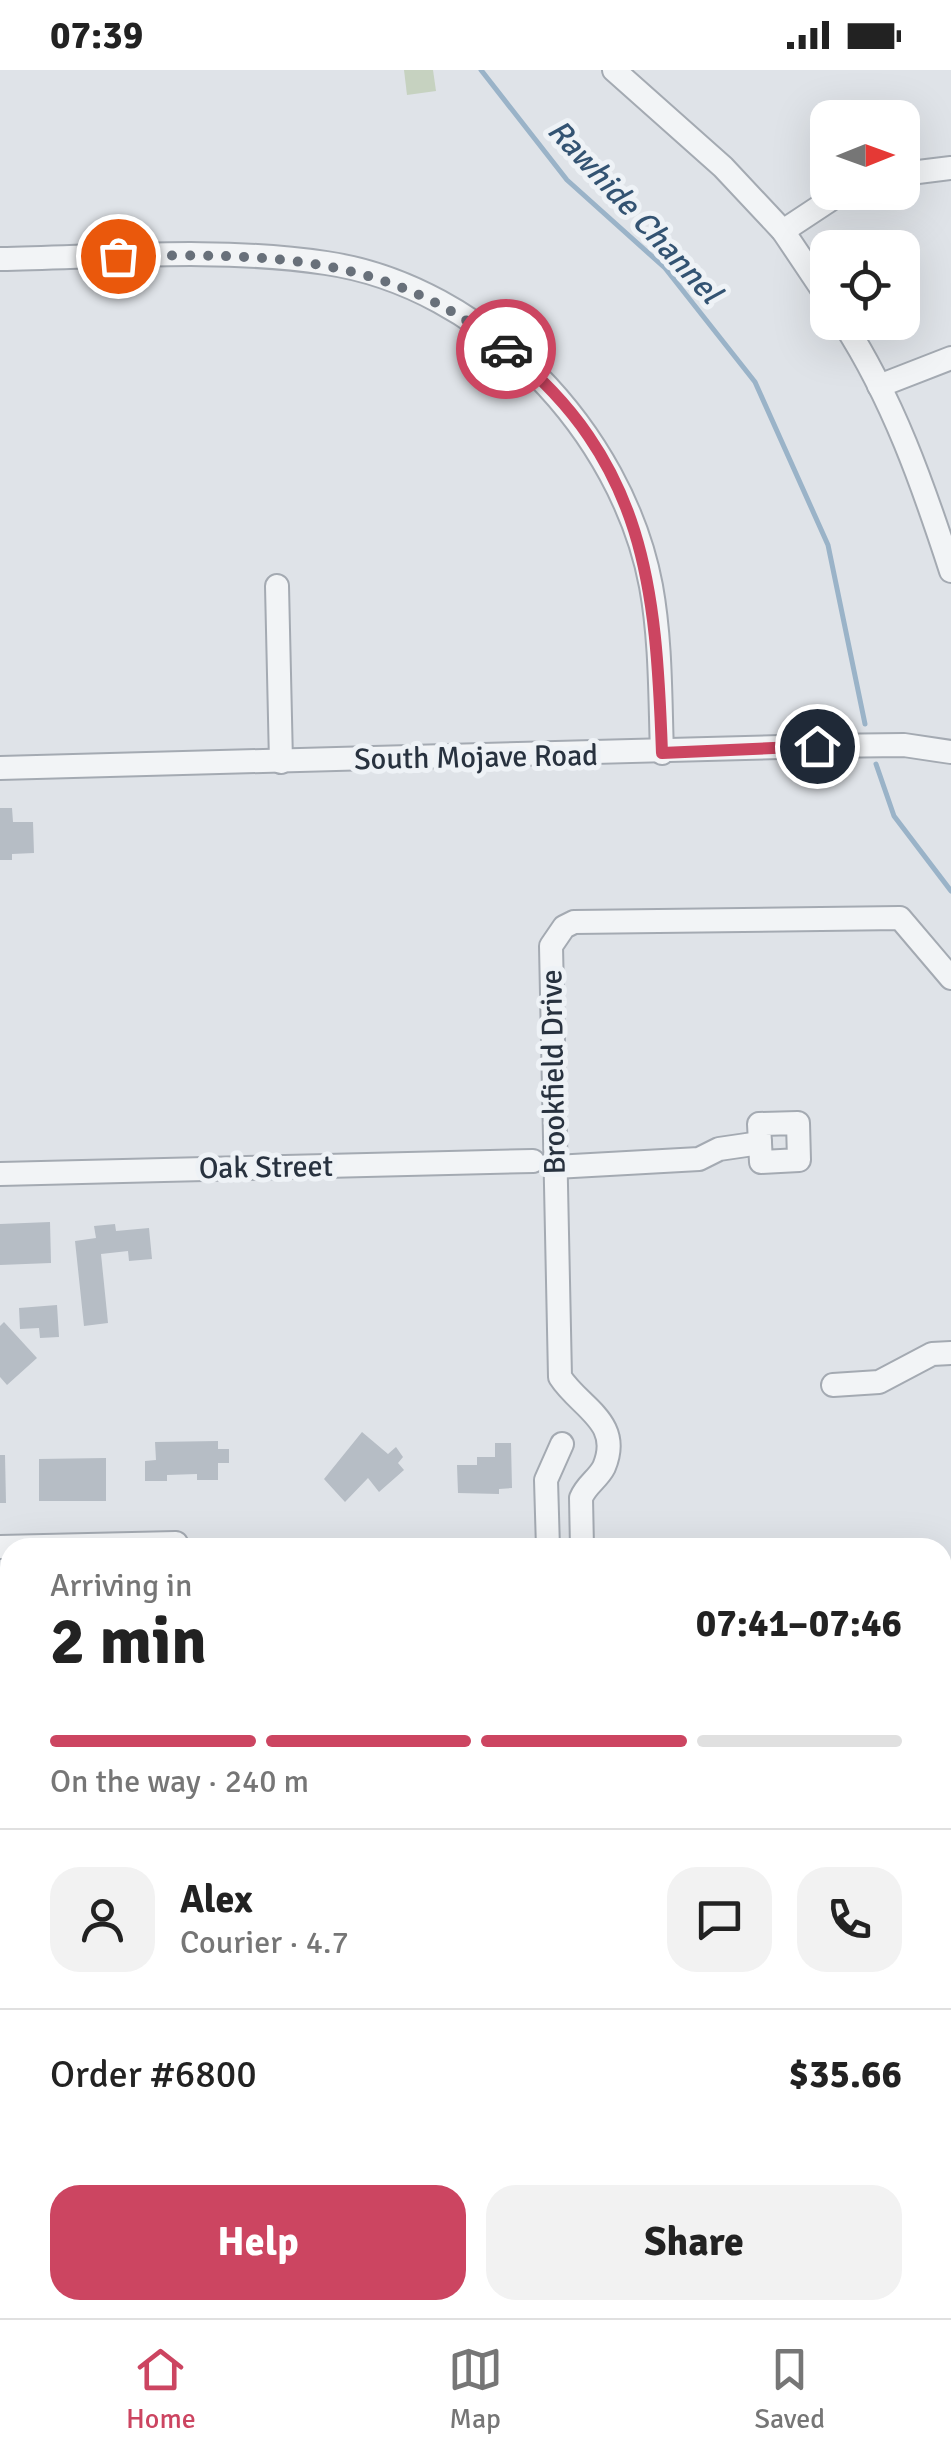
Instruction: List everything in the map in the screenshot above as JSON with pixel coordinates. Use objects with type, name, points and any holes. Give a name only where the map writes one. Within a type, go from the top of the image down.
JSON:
[{"type":"street","points":[[614,70],[722,166],[783,231],[810,271]]},
{"type":"street","points":[[920,172],[951,168]]},
{"type":"street","points":[[783,231],[815,210]]},
{"type":"street","points":[[0,259],[237,254],[330,264],[398,284],[484,332],[554,393],[617,486],[651,585],[658,642],[662,753]]},
{"type":"street","points":[[853,340],[917,467],[951,571]]},
{"type":"street","points":[[879,386],[951,358]]},
{"type":"street","points":[[277,586],[281,762]]},
{"type":"street","name":"South Mojave Road","points":[[0,768],[904,745],[951,752]]},
{"type":"street","name":"Brookfield Drive","points":[[582,1538],[581,1498],[605,1464],[608,1430],[595,1410],[572,1396],[560,1377],[544,1164],[551,946],[564,927],[574,922],[900,918],[951,978]]},
{"type":"street","name":"Oak Street","points":[[0,1174],[699,1159],[720,1149],[760,1143]]},
{"type":"street","points":[[833,1385],[879,1382],[932,1354],[951,1353]]},
{"type":"street","points":[[548,1538],[546,1480],[562,1444]]},
{"type":"green space","points":[[404,70],[433,70],[436,91],[407,95]]},
{"type":"building","points":[[0,808],[12,808],[13,822],[33,822],[34,853],[12,854],[12,860],[0,860]]},
{"type":"building","points":[[50,1222],[51,1263],[0,1265],[0,1224]]},
{"type":"building","points":[[115,1224],[116,1231],[149,1228],[152,1259],[129,1261],[128,1251],[101,1254],[108,1323],[84,1326],[75,1241],[96,1238],[94,1226]]},
{"type":"building","points":[[57,1305],[59,1337],[40,1338],[39,1328],[20,1329],[19,1308]]},
{"type":"building","points":[[4,1322],[37,1358],[7,1385],[0,1377],[0,1326]]},
{"type":"building","points":[[362,1432],[388,1454],[396,1447],[403,1457],[398,1463],[404,1470],[379,1492],[368,1478],[345,1502],[324,1479]]},
{"type":"building","points":[[218,1441],[218,1449],[229,1449],[229,1463],[218,1463],[218,1480],[197,1480],[197,1474],[167,1475],[167,1481],[145,1481],[145,1461],[156,1460],[155,1442]]},
{"type":"building","points":[[495,1443],[511,1443],[512,1488],[499,1489],[499,1494],[458,1493],[457,1465],[477,1465],[477,1457],[495,1457]]},
{"type":"building","points":[[0,1455],[5,1455],[6,1503],[0,1503]]},
{"type":"building","points":[[106,1458],[106,1501],[39,1501],[39,1459]]},
{"type":"waterway","name":"Rawhide Channel","points":[[481,70],[567,180],[665,268],[755,382],[828,545],[865,724]]},
{"type":"waterway","name":"Rawhide Channel","points":[[876,764],[894,816],[951,891]]},
{"type":"way so far","points":[[118,256],[237,254],[330,264],[428,297],[506,349]]},
{"type":"route","points":[[506,349],[554,393],[599,454],[617,486],[651,585],[658,642],[662,753],[817,746]]}]
